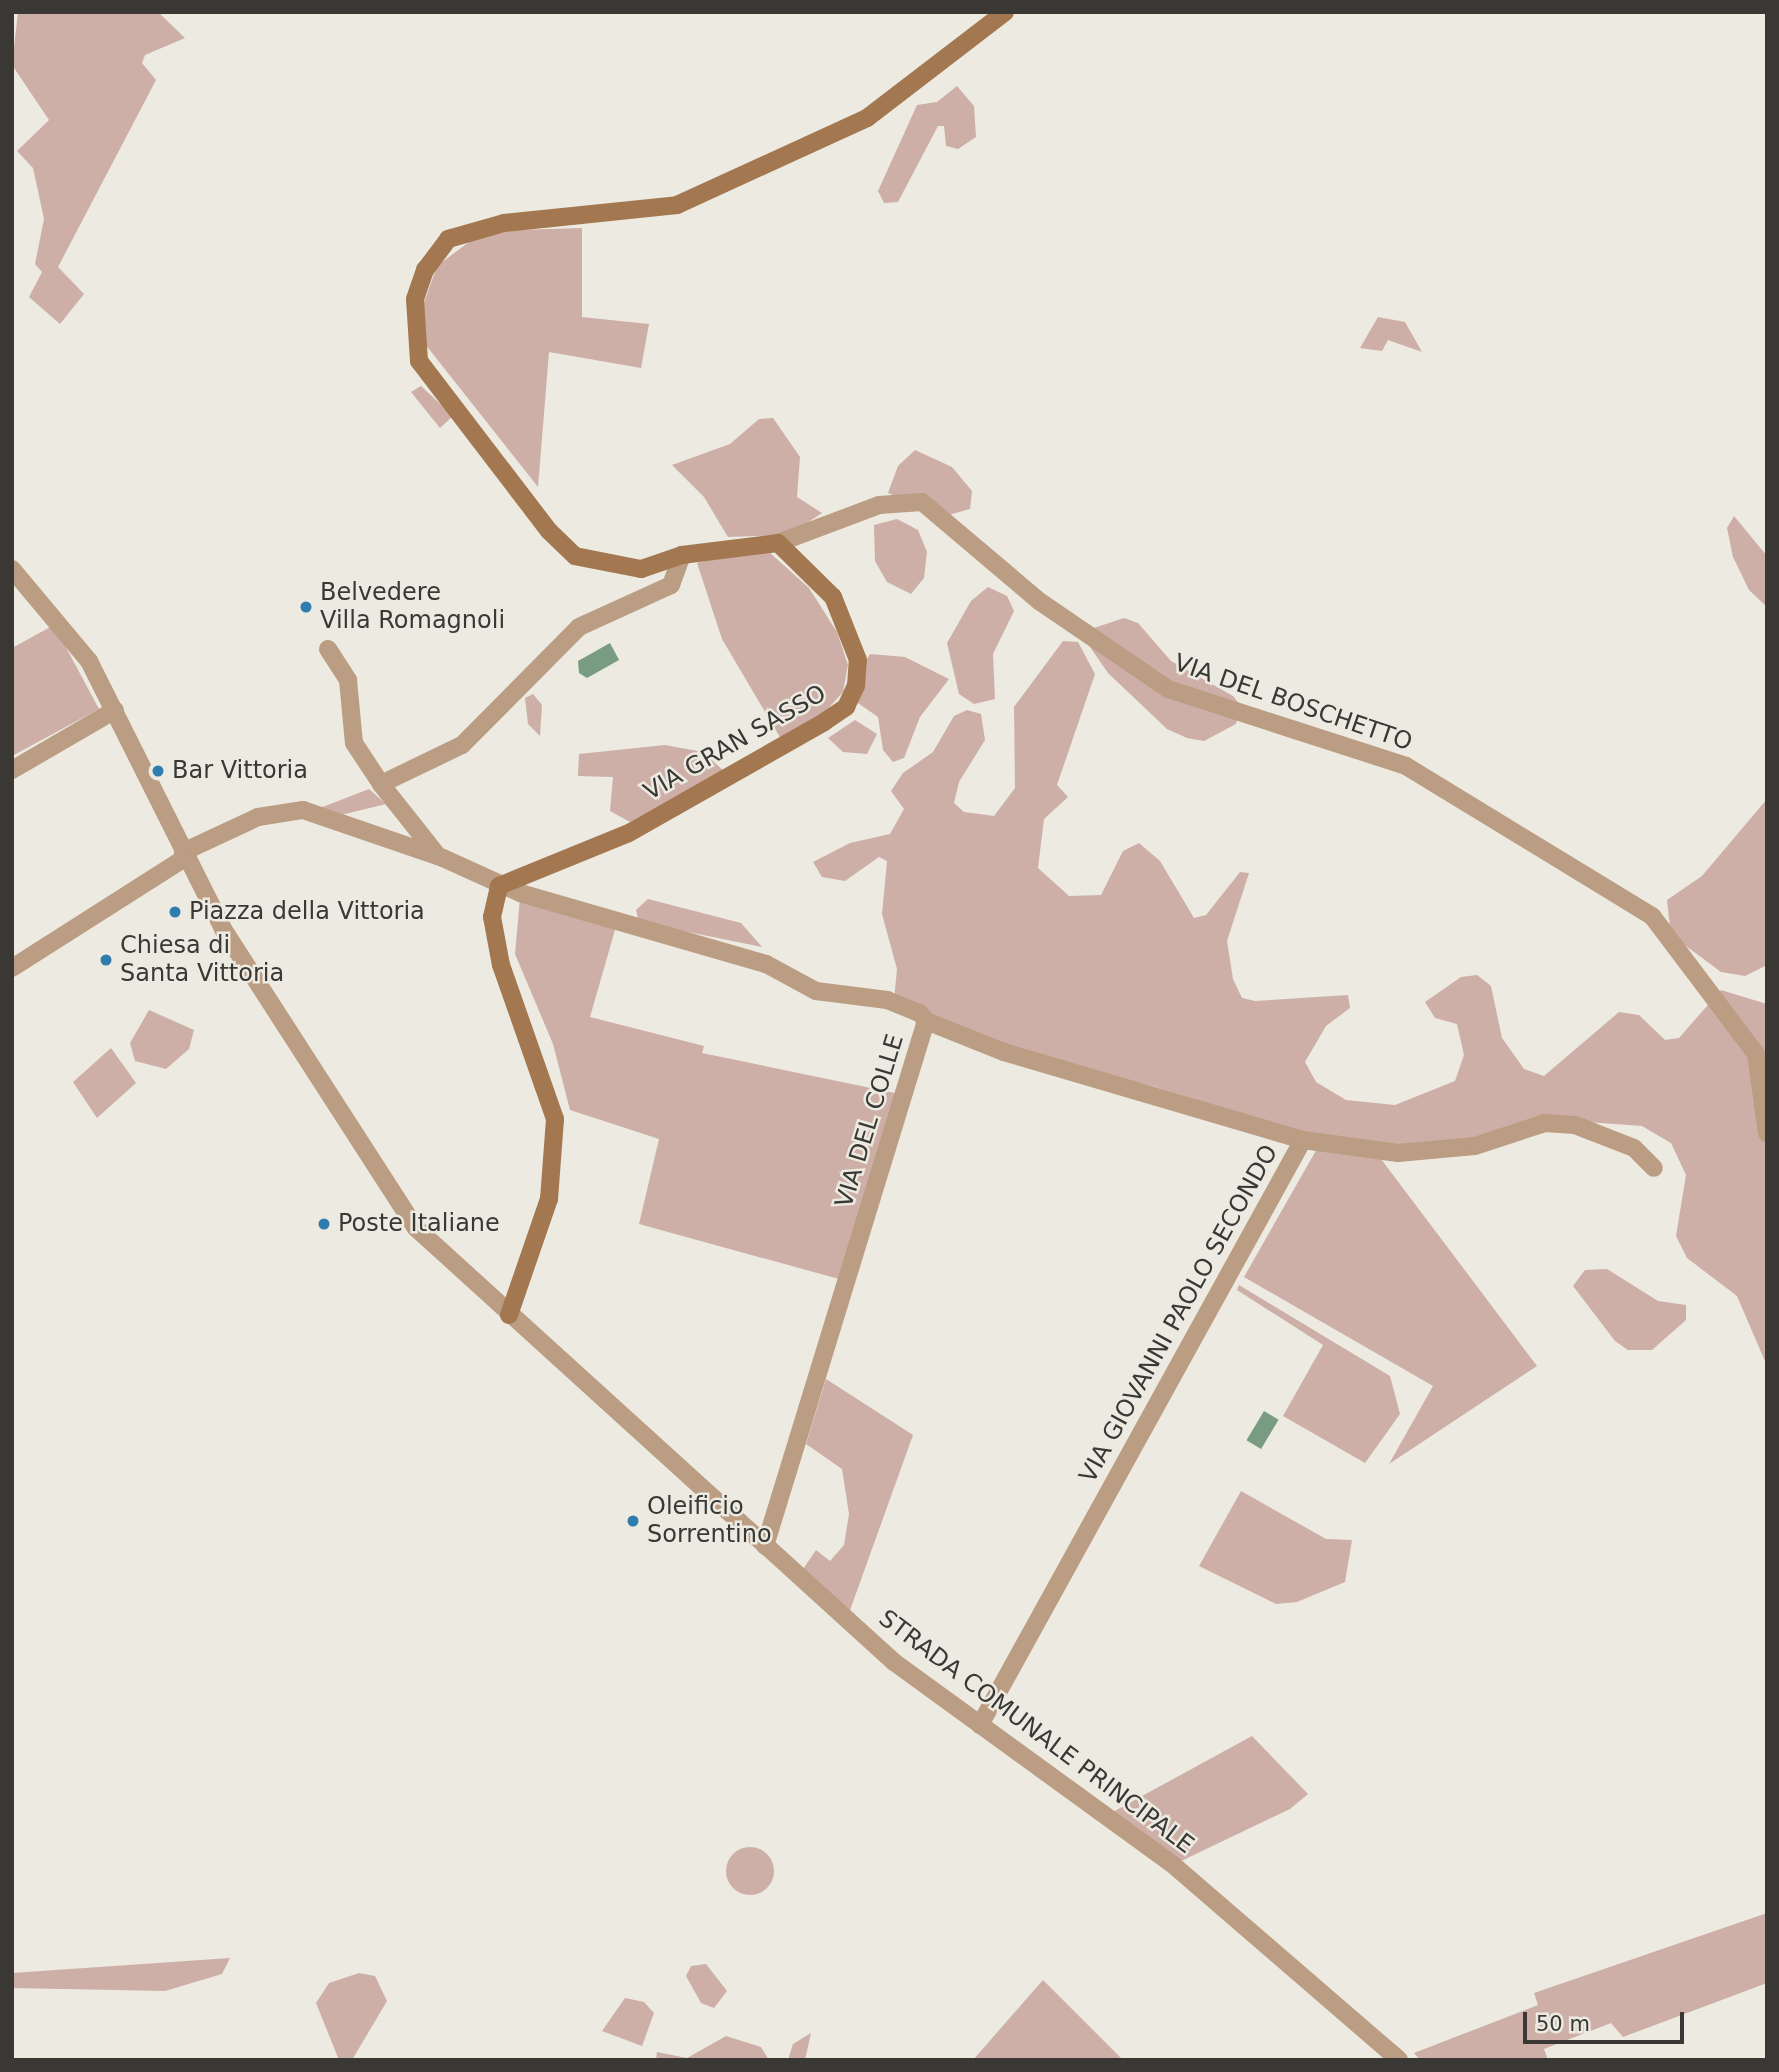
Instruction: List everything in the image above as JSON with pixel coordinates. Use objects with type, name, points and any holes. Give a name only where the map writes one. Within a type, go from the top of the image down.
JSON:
[{"type":"street","points":[[778,543],[682,555],[641,569],[575,556],[549,531],[419,361],[415,299],[425,270],[448,239],[504,223],[677,205],[867,118],[1005,12]]},
{"type":"street","name":"VIA DEL BOSCHETTO","points":[[778,543],[879,505],[922,502],[1039,601],[1168,689],[1406,766],[1652,916],[1756,1054],[1767,1133]]},
{"type":"street","name":"VIA GRAN SASSO","points":[[499,886],[629,833],[846,706],[856,686],[853,638],[833,597],[778,543]]},
{"type":"street","points":[[381,784],[462,745],[579,627],[671,585],[682,555]]},
{"type":"street","name":"STRADA COMUNALE PRINCIPALE","points":[[12,569],[64,625],[115,710],[184,854],[297,1049],[416,1228],[894,1662],[1171,1863],[1399,2060]]},
{"type":"street","points":[[328,649],[348,680],[354,743],[381,784],[438,856]]},
{"type":"street","points":[[12,770],[115,710]]},
{"type":"street","name":"VIA DEL COLLE","points":[[12,968],[184,854],[258,817],[303,810],[438,856],[499,886],[680,934],[766,964],[816,991],[887,1000],[926,1021],[765,1546]]},
{"type":"street","points":[[499,886],[492,917],[501,965],[555,1119],[549,1199],[509,1315]]},
{"type":"street","points":[[926,1021],[1004,1052],[1303,1140]]},
{"type":"street","name":"VIA GIOVANNI PAOLO SECONDO","points":[[980,1725],[1303,1140],[1398,1153],[1475,1146],[1545,1123],[1565,1124],[1604,1133],[1654,1168]]},
{"type":"shaded area","points":[[18,12],[158,12],[185,38],[145,55],[142,63],[156,80],[58,267],[84,294],[60,324],[29,297],[42,272],[35,264],[44,219],[33,168],[17,151],[49,120],[12,65]]},
{"type":"shaded area","points":[[957,86],[974,106],[976,137],[958,149],[946,146],[944,126],[938,126],[898,202],[884,203],[878,191],[917,105],[937,102]]},
{"type":"shaded area","points":[[582,228],[582,317],[649,324],[641,368],[549,352],[538,487],[425,344],[421,311],[437,266],[473,239],[516,230]]},
{"type":"shaded area","points":[[1378,317],[1405,322],[1422,352],[1388,340],[1382,351],[1360,348]]},
{"type":"shaded area","points":[[421,386],[453,416],[440,428],[411,392]]},
{"type":"shaded area","points":[[773,418],[800,457],[797,497],[822,513],[789,535],[728,537],[704,497],[672,465],[730,444],[759,419]]},
{"type":"shaded area","points":[[915,450],[952,467],[972,491],[970,509],[945,516],[888,493],[898,466]]},
{"type":"shaded area","points":[[1734,516],[1767,556],[1767,607],[1749,590],[1733,557],[1727,528]]},
{"type":"shaded area","points":[[897,519],[918,530],[927,552],[924,578],[911,594],[887,582],[875,561],[874,525]]},
{"type":"shaded area","points":[[744,550],[768,551],[809,588],[837,632],[848,665],[843,692],[824,713],[781,739],[722,639],[697,563]]},
{"type":"shaded area","points":[[988,587],[1007,596],[1014,611],[993,654],[995,699],[974,704],[959,694],[947,643],[971,601]]},
{"type":"shaded area","points":[[1124,618],[1138,623],[1171,661],[1233,696],[1241,706],[1236,724],[1204,741],[1187,738],[1167,729],[1108,673],[1088,644],[1094,628]]},
{"type":"shaded area","points":[[54,625],[99,709],[12,756],[12,648]]},
{"type":"shaded area","points":[[1063,641],[1078,642],[1095,674],[1057,785],[1068,797],[1044,819],[1038,868],[1069,896],[1101,895],[1123,851],[1139,843],[1160,861],[1194,918],[1206,915],[1240,872],[1249,873],[1227,941],[1233,979],[1242,998],[1255,1001],[1348,995],[1350,1008],[1326,1026],[1305,1062],[1316,1082],[1346,1100],[1395,1105],[1455,1081],[1464,1055],[1457,1024],[1435,1018],[1425,1002],[1461,977],[1477,975],[1491,986],[1502,1038],[1524,1069],[1544,1076],[1619,1012],[1639,1015],[1665,1040],[1679,1038],[1721,990],[1767,1004],[1767,1366],[1737,1296],[1687,1258],[1676,1236],[1686,1175],[1671,1143],[1642,1126],[1587,1122],[1378,1155],[1537,1366],[1389,1464],[1433,1386],[1244,1277],[1318,1147],[1298,1131],[1152,1086],[1011,1053],[894,1000],[897,969],[882,914],[887,861],[879,857],[845,881],[822,877],[813,862],[850,843],[890,834],[904,809],[891,791],[903,773],[933,752],[954,716],[967,710],[981,714],[985,740],[959,782],[954,803],[964,812],[994,816],[1015,788],[1014,707]]},
{"type":"shaded area","points":[[610,643],[619,660],[587,678],[579,673],[578,661]]},
{"type":"shaded area","points":[[870,654],[905,657],[949,679],[920,717],[904,758],[893,762],[883,750],[878,717],[858,703],[860,671]]},
{"type":"shaded area","points":[[533,694],[542,705],[540,736],[528,724],[525,698]]},
{"type":"shaded area","points":[[855,720],[877,734],[867,754],[843,752],[828,738]]},
{"type":"shaded area","points":[[665,745],[703,752],[724,771],[630,822],[610,811],[613,777],[578,776],[579,754]]},
{"type":"shaded area","points":[[369,789],[386,804],[337,816],[320,808]]},
{"type":"shaded area","points":[[1767,799],[1767,965],[1745,976],[1721,972],[1682,943],[1670,927],[1667,900],[1702,876]]},
{"type":"shaded area","points":[[520,898],[617,923],[590,1017],[704,1046],[702,1053],[895,1093],[839,1279],[639,1224],[659,1139],[570,1110],[553,1044],[515,954]]},
{"type":"shaded area","points":[[648,899],[741,923],[762,947],[639,922],[636,910]]},
{"type":"shaded area","points":[[149,1010],[194,1030],[189,1049],[166,1069],[135,1061],[130,1043]]},
{"type":"shaded area","points":[[111,1048],[136,1083],[97,1118],[73,1082]]},
{"type":"shaded area","points":[[1607,1269],[1658,1301],[1686,1305],[1686,1320],[1652,1350],[1628,1350],[1615,1341],[1573,1286],[1585,1270]]},
{"type":"shaded area","points":[[1239,1285],[1390,1376],[1400,1414],[1365,1463],[1283,1416],[1323,1345],[1237,1290]]},
{"type":"shaded area","points":[[826,1379],[913,1435],[849,1613],[803,1569],[816,1550],[830,1561],[844,1545],[849,1514],[842,1469],[806,1444]]},
{"type":"shaded area","points":[[1264,1411],[1279,1420],[1261,1449],[1246,1440]]},
{"type":"shaded area","points":[[1241,1491],[1326,1539],[1352,1540],[1345,1582],[1297,1602],[1276,1604],[1199,1566]]},
{"type":"shaded area","points":[[1252,1736],[1308,1794],[1290,1809],[1177,1863],[1111,1813]]},
{"type":"shaded area","points":[[750,1847],[767,1854],[774,1871],[767,1888],[750,1895],[733,1888],[726,1871],[733,1854]]},
{"type":"shaded area","points":[[1767,1913],[1767,1983],[1623,2037],[1611,2023],[1544,2049],[1548,2060],[1420,2060],[1414,2053],[1538,2005],[1534,1993]]},
{"type":"shaded area","points":[[230,1958],[222,1974],[165,1991],[12,1988],[12,1973]]},
{"type":"shaded area","points":[[706,1964],[727,1991],[714,2008],[701,2003],[686,1976],[691,1966]]},
{"type":"shaded area","points":[[359,1973],[375,1976],[387,2001],[352,2060],[339,2060],[316,2003],[329,1983]]},
{"type":"shaded area","points":[[1043,1980],[1123,2060],[973,2060]]},
{"type":"shaded area","points":[[625,1998],[644,2002],[654,2013],[642,2046],[602,2031]]},
{"type":"shaded area","points":[[811,2033],[805,2060],[788,2060],[793,2044]]},
{"type":"shaded area","points":[[726,2036],[761,2047],[769,2060],[656,2060],[657,2052],[687,2058]]},
{"type":"place","name":"Belvedere Villa Romagnoli","points":[[306,607]]},
{"type":"place","name":"Bar Vittoria","points":[[158,771]]},
{"type":"place","name":"Piazza della Vittoria","points":[[175,912]]},
{"type":"place","name":"Chiesa di Santa Vittoria","points":[[106,960]]},
{"type":"place","name":"Poste Italiane","points":[[324,1224]]},
{"type":"place","name":"Oleificio Sorrentino","points":[[633,1521]]}]
